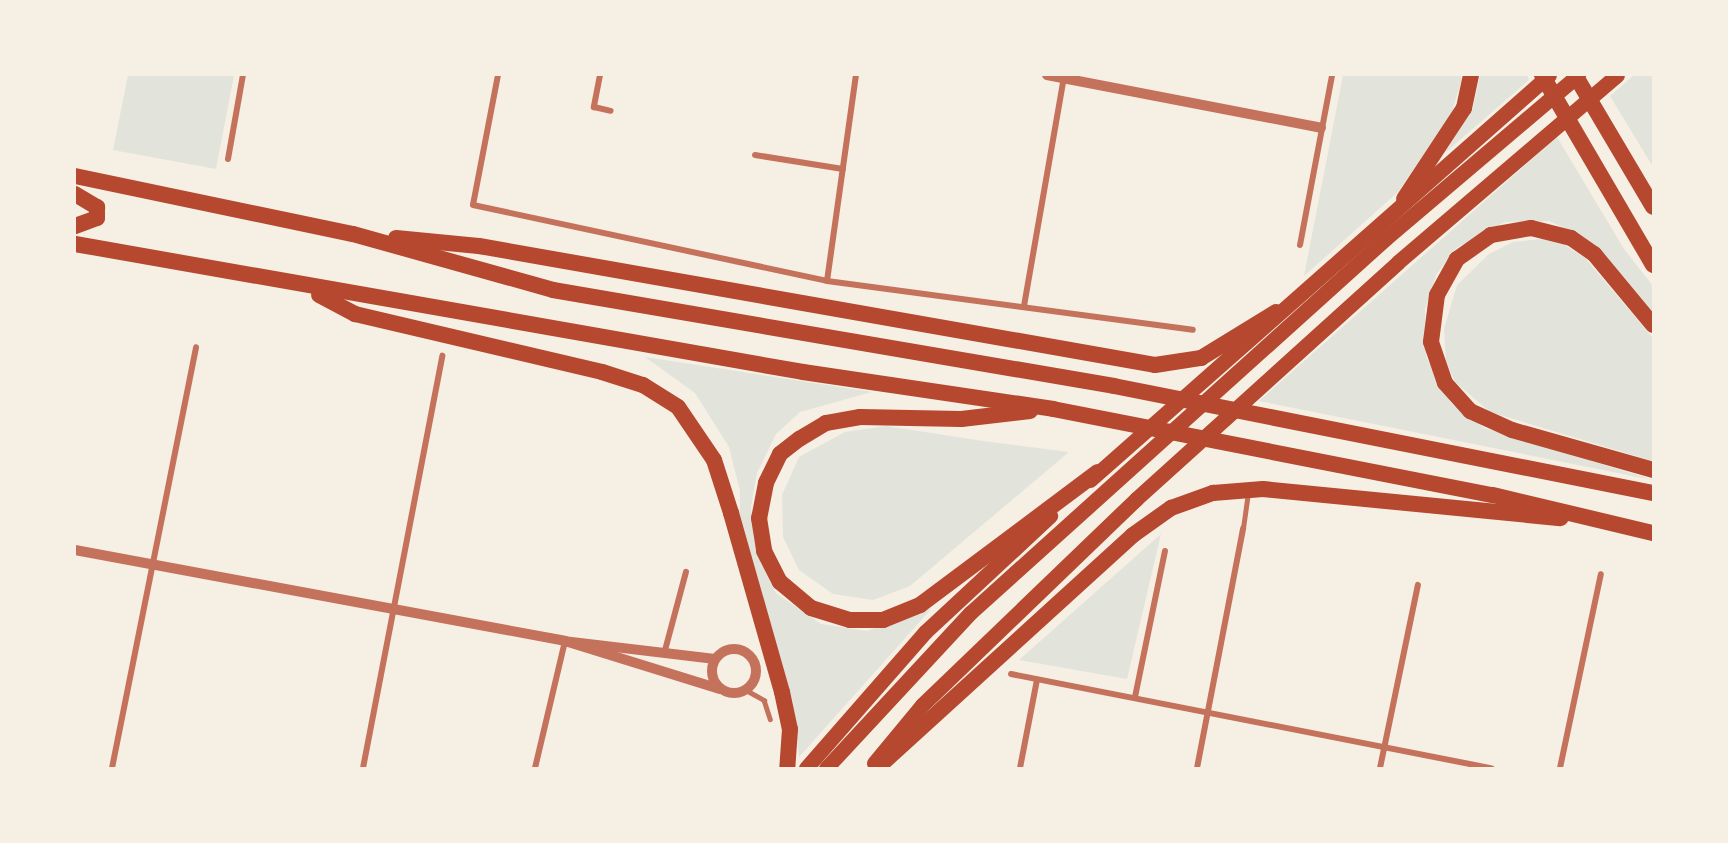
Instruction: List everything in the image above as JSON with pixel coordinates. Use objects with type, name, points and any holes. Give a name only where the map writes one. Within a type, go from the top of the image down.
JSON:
[{"type":"highway","points":[[1404,199],[1464,108],[1471,75]]},
{"type":"highway","points":[[1542,75],[1653,265]]},
{"type":"highway","points":[[1576,75],[1653,207]]},
{"type":"highway","points":[[1633,175],[1653,196]]},
{"type":"highway","points":[[75,176],[352,234],[553,290],[1126,388],[1653,493]]},
{"type":"highway","points":[[75,194],[97,207],[97,218],[75,226]]},
{"type":"highway","points":[[1653,325],[1594,254],[1571,238],[1531,228],[1491,235],[1457,260],[1437,295],[1431,342],[1446,382],[1470,411],[1512,430],[1653,470]]},
{"type":"highway","points":[[352,234],[479,246],[1155,365],[1201,358],[1276,312]]},
{"type":"highway","points":[[75,244],[305,288],[1053,409],[1653,533]]},
{"type":"highway","points":[[305,288],[355,314],[602,372],[643,385],[678,407],[714,460],[731,513],[782,692],[790,729],[787,768]]},
{"type":"highway","points":[[1053,409],[961,419],[860,417],[826,423],[799,438],[780,454],[766,483],[759,518],[764,551],[780,582],[811,608],[850,620],[883,620],[920,606],[1098,472]]},
{"type":"highway","points":[[877,768],[1133,534],[1171,508],[1213,493],[1248,489],[1528,518],[1586,518]]},
{"type":"main road","points":[[806,768],[957,600],[1276,312],[1549,75]]},
{"type":"main road","points":[[826,768],[970,613],[1238,376],[1386,238],[1576,75]]},
{"type":"main road","points":[[870,768],[922,705],[1136,499],[1398,262],[1617,75]]},
{"type":"street","points":[[228,159],[243,75]]},
{"type":"street","points":[[498,75],[473,205],[827,281],[1193,330]]},
{"type":"street","points":[[600,75],[594,107],[611,111]]},
{"type":"street","points":[[827,281],[856,75]]},
{"type":"street","points":[[1047,75],[1321,128]]},
{"type":"street","points":[[1300,245],[1332,75]]},
{"type":"street","points":[[1024,306],[1064,77]]},
{"type":"street","points":[[755,155],[843,169]]},
{"type":"street","points":[[112,768],[196,347]]},
{"type":"street","points":[[363,768],[442,356]]},
{"type":"street","points":[[1197,768],[1243,528],[1248,489]]},
{"type":"street","points":[[75,550],[565,641],[664,655],[715,659],[733,649],[746,653],[756,672],[746,690],[733,693],[565,641]]},
{"type":"street","points":[[1135,697],[1165,551]]},
{"type":"street","points":[[664,655],[686,572]]},
{"type":"street","points":[[1560,768],[1601,574]]},
{"type":"street","points":[[1380,768],[1418,585]]},
{"type":"street","points":[[535,768],[565,641]]},
{"type":"street","points":[[715,659],[712,672],[720,689]]},
{"type":"street","points":[[1011,674],[1385,744],[1492,768]]},
{"type":"street","points":[[1020,768],[1037,680]]},
{"type":"lane","points":[[746,690],[764,700],[770,719]]},
{"type":"shaded area","points":[[128,75],[234,75],[216,169],[113,150]]},
{"type":"shaded area","points":[[1343,75],[1461,75],[1461,82],[1451,115],[1398,192],[1304,276]]},
{"type":"shaded area","points":[[1480,75],[1527,75],[1529,80],[1445,153],[1473,108]]},
{"type":"shaded area","points":[[1634,75],[1653,75],[1653,167],[1610,96]]},
{"type":"shaded area","points":[[1557,137],[1624,249],[1653,286],[1653,315],[1584,237],[1549,221],[1505,222],[1456,248],[1436,275],[1425,309],[1426,357],[1451,403],[1484,428],[1653,480],[1259,401]]},
{"type":"shaded area","points":[[1542,239],[1563,244],[1585,258],[1653,338],[1653,461],[1490,412],[1455,382],[1446,361],[1444,329],[1457,285],[1489,254],[1513,242]]},
{"type":"shaded area","points":[[645,357],[872,392],[800,412],[776,434],[757,473],[751,507],[754,541],[776,593],[821,624],[867,631],[932,608],[799,757],[793,702],[740,518],[740,491],[729,447],[695,393]]},
{"type":"shaded area","points":[[886,426],[1069,452],[910,586],[873,600],[833,594],[799,570],[783,537],[782,495],[799,457],[845,432]]},
{"type":"shaded area","points":[[1161,534],[1127,679],[1019,660]]}]
